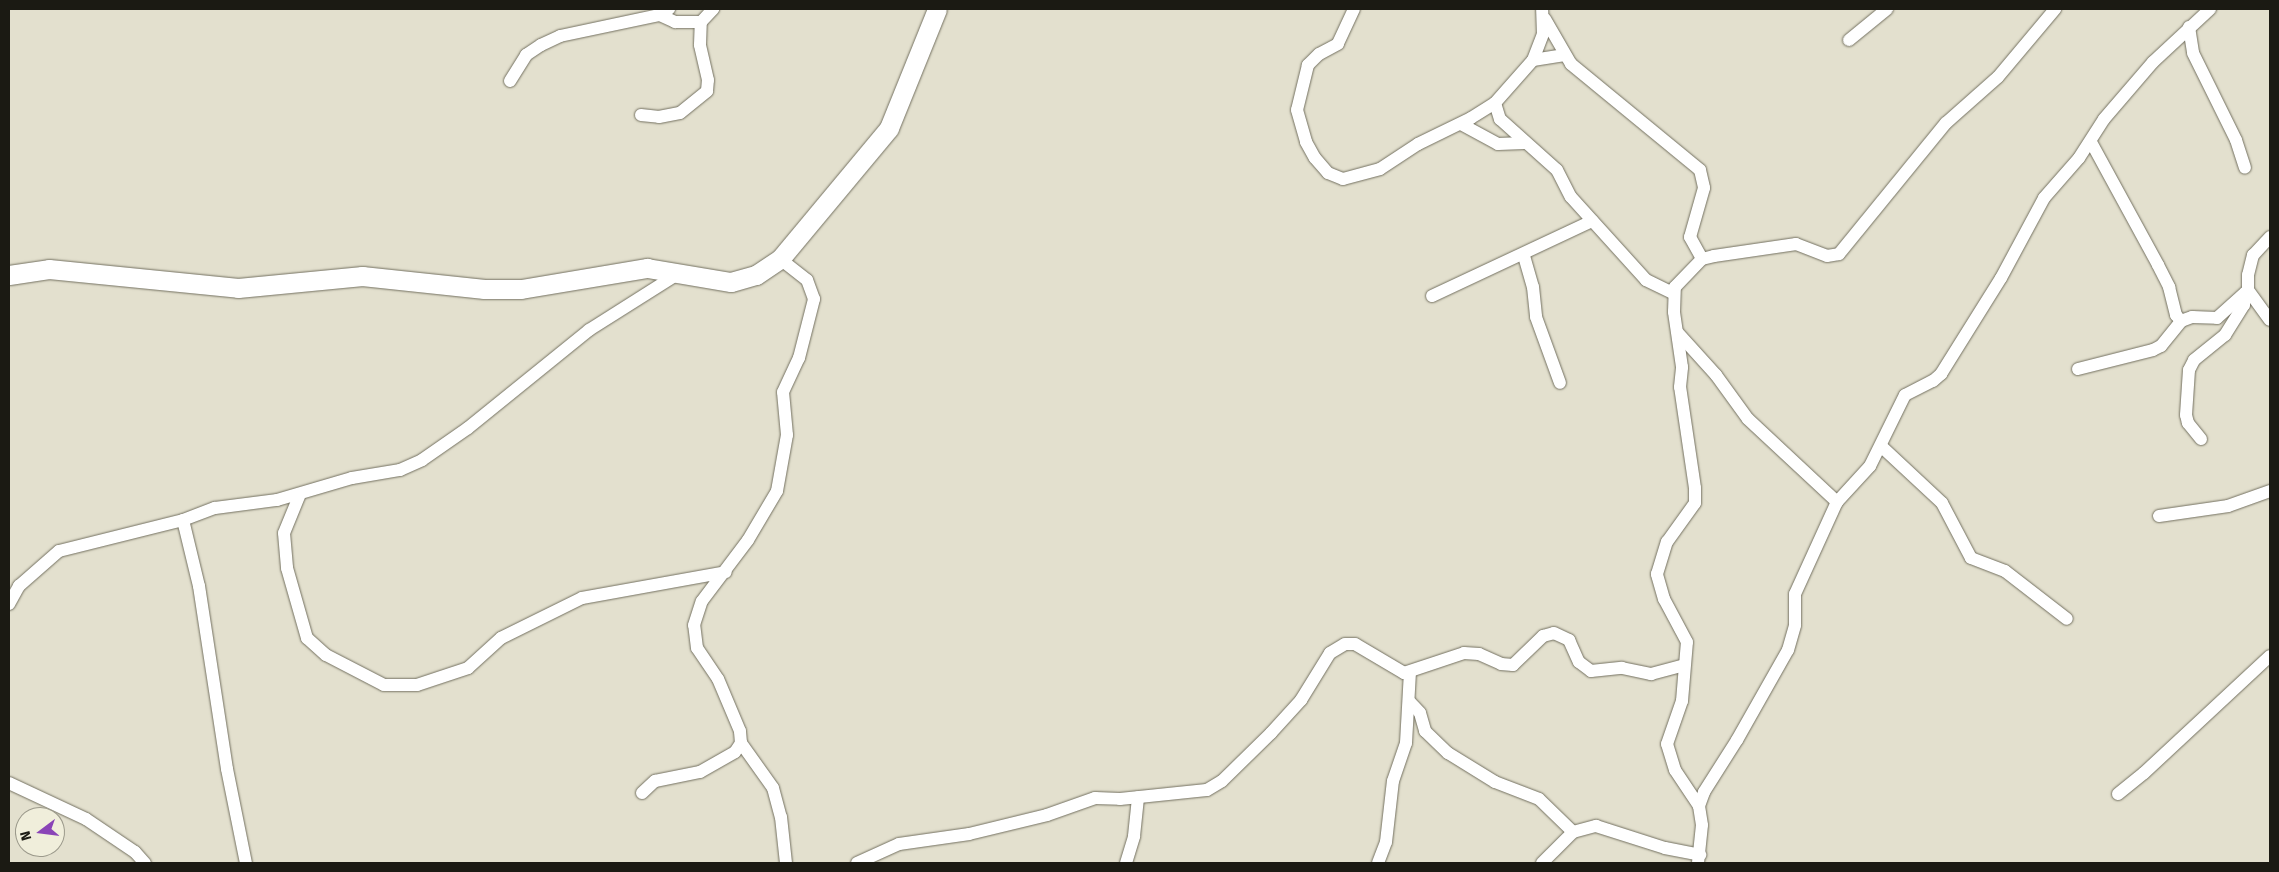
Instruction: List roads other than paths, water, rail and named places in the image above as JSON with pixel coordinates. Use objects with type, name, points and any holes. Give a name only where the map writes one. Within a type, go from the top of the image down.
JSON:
[{"type":"street","points":[[641,115],[659,118],[680,114],[707,91],[708,80],[700,44],[701,22],[713,9]]},
{"type":"street","points":[[9,275],[48,269],[238,288],[362,276],[484,289],[521,289],[647,268],[731,282],[756,275],[780,259],[889,128],[937,9]]},
{"type":"street","points":[[1354,9],[1338,44],[1319,54],[1308,65],[1298,96],[1297,110],[1306,142],[1328,173],[1343,179],[1364,176],[1396,161],[1418,144],[1461,124],[1495,103],[1533,60],[1543,34],[1543,12]]},
{"type":"street","points":[[1849,40],[1887,9]]},
{"type":"street","points":[[1699,806],[1675,770],[1667,744],[1682,701],[1687,642],[1664,599],[1657,574],[1667,542],[1694,503],[1695,488],[1680,387],[1682,368],[1673,293],[1680,279],[1702,259],[1796,244],[1827,256],[1840,254],[1946,123],[1998,77],[2055,9]]},
{"type":"street","points":[[1542,863],[1573,832],[1596,826],[1699,859],[1699,806],[1704,792],[1737,740],[1788,650],[1795,625],[1795,594],[1838,502],[1870,466],[1882,447],[1905,395],[1933,382],[1940,374],[2001,278],[2044,198],[2091,142],[2104,119],[2140,76],[2167,46],[2210,9]]},
{"type":"street","points":[[510,81],[526,55],[560,36],[664,12],[675,22],[701,22]]},
{"type":"street","points":[[1543,12],[1565,55],[1581,72],[1593,78],[1700,170],[1704,188],[1690,237],[1702,259]]},
{"type":"street","points":[[2189,27],[2193,53],[2236,140],[2245,168]]},
{"type":"street","points":[[1533,60],[1565,55]]},
{"type":"street","points":[[1495,103],[1500,120],[1557,170],[1571,197],[1646,280],[1673,293]]},
{"type":"street","points":[[1461,124],[1498,144],[1524,143]]},
{"type":"street","points":[[2091,142],[2158,265],[2169,287],[2176,315],[2181,321]]},
{"type":"street","points":[[1432,296],[1524,256],[1592,221]]},
{"type":"street","points":[[2201,439],[2188,423],[2186,415],[2189,370],[2194,360],[2225,335],[2244,304],[2253,255],[2270,237]]},
{"type":"street","points":[[1524,256],[1533,288],[1536,317],[1560,383]]},
{"type":"street","points":[[780,259],[807,280],[814,307],[799,358],[783,392],[787,434],[777,491],[726,572],[702,601],[694,625],[694,638],[734,715],[741,743],[775,793],[786,863]]},
{"type":"street","points":[[9,604],[20,586],[59,551],[183,520],[215,508],[278,500],[352,478],[400,470],[422,460],[468,428],[589,330],[679,273]]},
{"type":"street","points":[[2078,369],[2153,350],[2161,346],[2181,321],[2192,317],[2217,318],[2246,291]]},
{"type":"street","points":[[2246,291],[2270,320]]},
{"type":"street","points":[[1678,333],[1716,375],[1748,419],[1838,502]]},
{"type":"street","points":[[1882,447],[1942,503],[1971,558],[2005,571],[2067,620]]},
{"type":"street","points":[[2159,516],[2228,506],[2270,491]]},
{"type":"street","points":[[300,494],[284,532],[287,568],[307,638],[326,655],[384,686],[417,685],[468,668],[501,638],[582,598],[726,572]]},
{"type":"street","points":[[183,520],[199,586],[226,768],[246,863]]},
{"type":"street","points":[[857,863],[899,844],[969,834],[1047,815],[1095,798],[1199,793],[1222,781],[1301,700],[1323,662],[1338,646],[1355,644],[1399,673],[1410,672],[1435,661],[1464,654],[1479,654],[1501,664],[1513,665],[1543,636],[1554,633],[1569,640],[1579,662],[1591,671],[1622,668],[1651,674],[1684,665]]},
{"type":"street","points":[[2118,794],[2144,773],[2270,656]]},
{"type":"street","points":[[1378,863],[1386,842],[1393,781],[1406,743],[1410,672]]},
{"type":"street","points":[[1409,701],[1420,713],[1425,731],[1448,753],[1495,782],[1539,799],[1573,832]]},
{"type":"street","points":[[642,793],[655,782],[700,772],[735,752],[741,743]]},
{"type":"street","points":[[9,783],[86,820],[135,852],[145,863]]},
{"type":"street","points":[[1126,863],[1134,836],[1138,797]]}]
